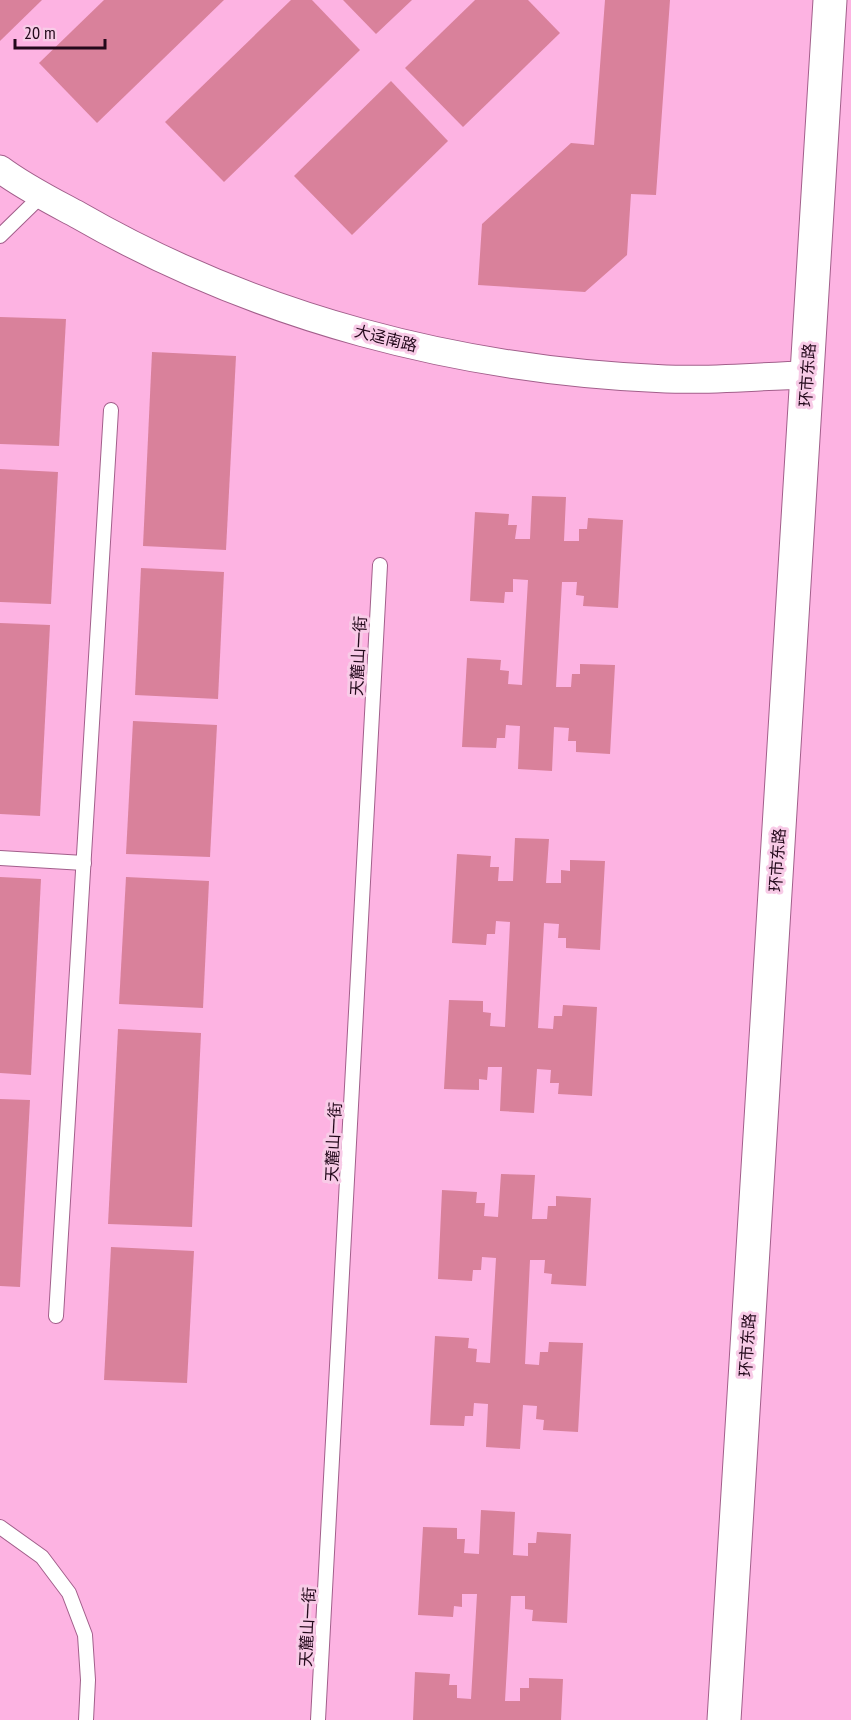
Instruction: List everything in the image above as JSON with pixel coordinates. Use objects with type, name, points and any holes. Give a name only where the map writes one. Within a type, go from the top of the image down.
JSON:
[{"type":"street","name":"环市东路","points":[[724,1720],[830,0]]},
{"type":"street","name":"大迳南路","points":[[0,169],[128,244],[257,300],[390,341],[528,368],[667,379],[807,375]]},
{"type":"lane","points":[[0,236],[42,195]]},
{"type":"lane","points":[[56,1316],[111,410]]},
{"type":"lane","name":"天麓山一街","points":[[318,1720],[380,565]]},
{"type":"lane","points":[[0,858],[84,862]]},
{"type":"lane","points":[[0,1527],[42,1557],[69,1593],[85,1635],[88,1680],[86,1720]]},
{"type":"building","points":[[0,0],[42,0],[0,41]]},
{"type":"building","points":[[104,0],[224,0],[97,123],[39,63]]},
{"type":"building","points":[[291,0],[312,0],[360,50],[224,182],[165,122]]},
{"type":"building","points":[[343,0],[412,0],[376,34]]},
{"type":"building","points":[[475,0],[528,0],[560,33],[463,127],[405,68]]},
{"type":"building","points":[[605,0],[670,0],[656,195],[631,194],[627,255],[585,292],[478,285],[482,224],[571,143],[594,145]]},
{"type":"building","points":[[391,81],[448,141],[352,235],[294,176]]},
{"type":"building","points":[[0,317],[66,319],[59,446],[0,444]]},
{"type":"building","points":[[152,352],[236,356],[226,550],[143,546]]},
{"type":"building","points":[[0,469],[58,472],[51,604],[0,602]]},
{"type":"building","points":[[532,496],[566,497],[564,541],[579,541],[579,529],[587,529],[588,518],[623,520],[618,608],[583,606],[584,596],[576,595],[577,582],[562,582],[556,687],[571,687],[572,674],[580,674],[580,664],[615,665],[610,754],[576,752],[576,741],[568,741],[569,728],[554,727],[552,771],[518,769],[520,726],[506,725],[505,738],[497,738],[496,748],[462,747],[467,658],[501,660],[500,670],[509,671],[508,684],[522,685],[528,580],[513,579],[513,592],[505,592],[504,603],[470,601],[475,512],[509,514],[508,525],[517,525],[515,539],[530,539]]},
{"type":"building","points":[[141,568],[224,572],[218,699],[135,695]]},
{"type":"building","points":[[0,623],[50,625],[40,816],[0,814]]},
{"type":"building","points":[[133,721],[217,725],[210,857],[126,854]]},
{"type":"building","points":[[515,838],[549,839],[546,883],[561,883],[561,870],[570,871],[570,860],[605,861],[600,950],[566,948],[566,938],[558,938],[559,924],[544,923],[538,1028],[553,1029],[554,1016],[562,1016],[563,1005],[597,1007],[592,1096],[558,1094],[559,1083],[550,1083],[551,1070],[537,1069],[534,1113],[500,1111],[502,1067],[488,1067],[487,1080],[479,1079],[479,1090],[444,1089],[449,1000],[483,1001],[483,1012],[491,1013],[490,1026],[505,1027],[510,922],[496,921],[495,934],[487,934],[486,945],[452,943],[457,854],[491,856],[490,867],[499,867],[498,881],[513,881]]},
{"type":"building","points":[[0,877],[41,879],[31,1075],[0,1073]]},
{"type":"building","points":[[126,877],[209,881],[203,1008],[119,1004]]},
{"type":"building","points":[[118,1029],[201,1033],[192,1227],[108,1224]]},
{"type":"building","points":[[0,1099],[30,1100],[20,1287],[0,1286]]},
{"type":"building","points":[[501,1174],[535,1175],[532,1219],[547,1219],[548,1206],[556,1206],[556,1196],[591,1198],[586,1286],[551,1284],[552,1274],[544,1273],[545,1260],[530,1260],[525,1364],[539,1365],[540,1352],[548,1352],[549,1342],[583,1343],[578,1432],[543,1430],[544,1420],[536,1419],[537,1406],[523,1405],[520,1449],[486,1447],[488,1404],[474,1403],[473,1416],[465,1416],[464,1426],[430,1425],[435,1336],[469,1338],[468,1348],[477,1349],[476,1362],[490,1363],[496,1258],[482,1257],[481,1270],[473,1270],[472,1281],[438,1279],[442,1190],[477,1192],[476,1203],[485,1203],[484,1216],[498,1217]]},
{"type":"building","points":[[111,1247],[194,1251],[187,1383],[104,1380]]},
{"type":"building","points":[[481,1510],[515,1512],[513,1555],[528,1556],[528,1543],[536,1543],[537,1532],[571,1534],[567,1623],[532,1621],[533,1610],[525,1609],[525,1596],[511,1596],[505,1701],[520,1701],[520,1688],[529,1688],[529,1678],[563,1679],[561,1720],[413,1720],[415,1672],[450,1674],[449,1685],[457,1685],[457,1698],[471,1699],[477,1594],[462,1594],[462,1607],[454,1606],[453,1617],[418,1615],[423,1527],[457,1528],[457,1539],[465,1539],[464,1553],[479,1554]]}]
